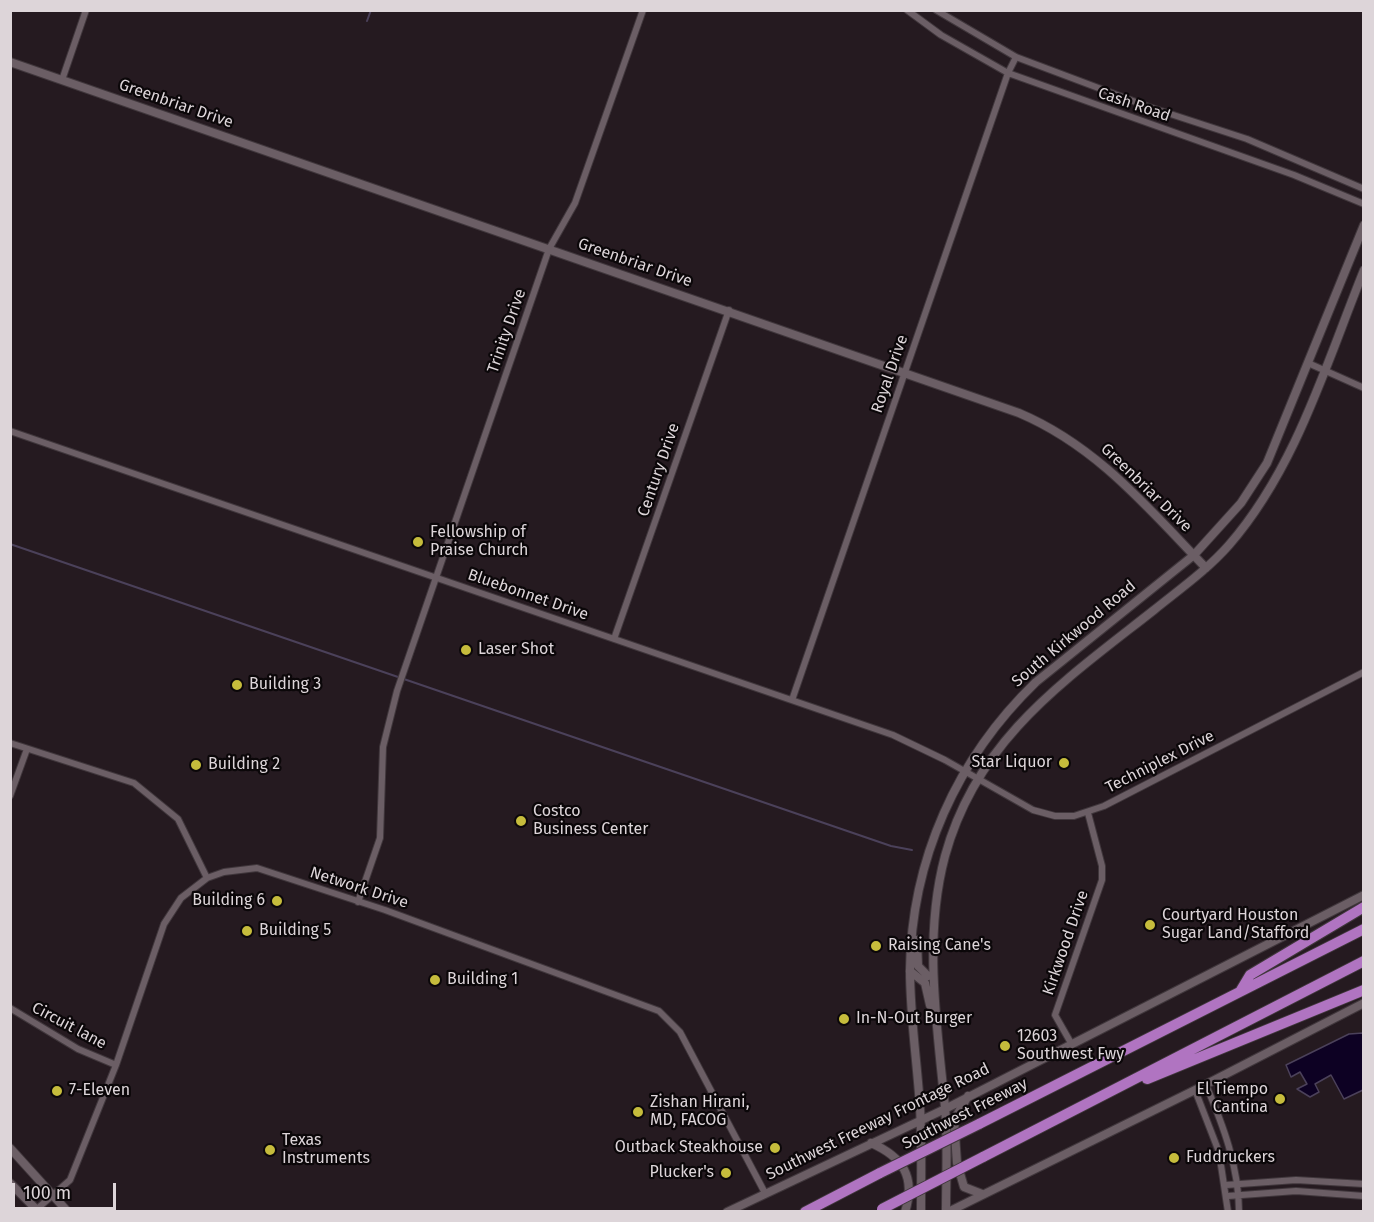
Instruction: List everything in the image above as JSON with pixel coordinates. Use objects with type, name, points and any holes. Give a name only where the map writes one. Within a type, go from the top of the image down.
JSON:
[{"type":"highway","points":[[1241,991],[1250,975],[1364,908]]},
{"type":"highway","name":"Southwest Freeway","points":[[805,1212],[1364,929]]},
{"type":"highway","points":[[880,1210],[1364,962]]},
{"type":"highway","points":[[1094,1100],[1364,990]]},
{"type":"main road","name":"Greenbriar Drive","points":[[10,62],[729,310],[1019,413],[1055,431],[1112,471],[1206,568]]},
{"type":"main road","name":"South Kirkwood Road","points":[[921,1212],[920,1120],[910,971],[912,934],[927,853],[949,798],[964,771],[1012,707],[1036,682],[1194,555],[1241,503],[1267,464],[1364,225]]},
{"type":"main road","name":"South Kirkwood Road","points":[[947,1212],[945,1109],[936,1018],[934,926],[939,880],[952,835],[978,779],[1023,718],[1083,666],[1206,568],[1249,521],[1280,470],[1324,370],[1364,270]]},
{"type":"main road","points":[[1267,464],[1280,470]]},
{"type":"main road","points":[[1071,653],[1083,666]]},
{"type":"main road","points":[[1012,707],[1023,718]]},
{"type":"main road","name":"Southwest Freeway Frontage Road","points":[[727,1212],[945,1109],[1364,895]]},
{"type":"main road","points":[[912,934],[917,940],[918,966],[926,975],[934,977]]},
{"type":"main road","points":[[910,971],[925,983],[931,1011],[936,1018]]},
{"type":"main road","points":[[947,1212],[1206,1085],[1364,1003]]},
{"type":"main road","points":[[968,1096],[954,1120],[957,1163],[964,1187],[982,1194]]},
{"type":"main road","points":[[871,1143],[889,1151],[909,1177],[910,1194],[905,1212]]},
{"type":"main road","points":[[10,1148],[54,1193],[68,1212]]},
{"type":"main road","points":[[10,1183],[38,1210]]},
{"type":"street","points":[[62,80],[86,10]]},
{"type":"street","name":"Trinity Drive","points":[[358,902],[380,838],[383,747],[397,692],[549,249],[575,203],[643,10]]},
{"type":"street","name":"Cash Road","points":[[936,10],[1016,57],[1149,108],[1247,139],[1364,189]]},
{"type":"street","name":"Cash Road","points":[[912,12],[941,35],[1008,73],[1294,174],[1364,204]]},
{"type":"street","name":"Royal Drive","points":[[792,700],[1008,73],[1016,57]]},
{"type":"street","points":[[1144,122],[1149,108]]},
{"type":"street","name":"Century Drive","points":[[614,639],[729,310]]},
{"type":"street","points":[[1308,363],[1364,388]]},
{"type":"street","name":"Bluebonnet Drive","points":[[10,431],[893,735],[964,771]]},
{"type":"street","name":"Techniplex Drive","points":[[964,771],[1023,806],[1045,814],[1062,816],[1088,813],[1364,672]]},
{"type":"street","points":[[10,743],[134,783],[178,819],[207,878]]},
{"type":"street","points":[[10,796],[27,749]]},
{"type":"street","name":"Kirkwood Drive","points":[[1071,1043],[1055,1015],[1102,880],[1102,866],[1088,813]]},
{"type":"street","name":"Network Drive","points":[[38,1210],[70,1180],[116,1065],[164,924],[181,898],[207,878],[224,872],[257,868],[640,1002],[659,1011],[680,1032],[765,1193]]},
{"type":"street","name":"Circuit lane","points":[[10,1008],[78,1049],[116,1065]]},
{"type":"street","points":[[1206,1085],[1230,1149],[1239,1195],[1239,1212]]},
{"type":"street","points":[[1195,1090],[1219,1152],[1228,1196],[1228,1212]]},
{"type":"street","points":[[1226,1185],[1296,1180],[1364,1184]]},
{"type":"street","points":[[1296,1180],[1296,1191]]},
{"type":"street","points":[[1355,1184],[1355,1195]]},
{"type":"street","points":[[1228,1196],[1296,1191],[1364,1196]]},
{"type":"shaded area","points":[[1363,1033],[1363,1090],[1344,1099],[1331,1075],[1315,1084],[1319,1092],[1310,1097],[1297,1089],[1307,1084],[1300,1072],[1291,1077],[1286,1065],[1349,1034]]},
{"type":"waterway","points":[[367,21],[371,10]]},
{"type":"waterway","points":[[10,544],[891,846],[912,850]]},
{"type":"place","name":"Fellowship of Praise Church","points":[[418,542]]},
{"type":"place","name":"Laser Shot","points":[[466,650]]},
{"type":"place","name":"Building 3","points":[[237,685]]},
{"type":"place","name":"Star Liquor","points":[[1064,763]]},
{"type":"place","name":"Building 2","points":[[196,765]]},
{"type":"place","name":"Costco Business Center","points":[[521,821]]},
{"type":"place","name":"Building 6","points":[[277,901]]},
{"type":"place","name":"Courtyard Houston Sugar Land/Stafford","points":[[1150,925]]},
{"type":"place","name":"Building 5","points":[[247,931]]},
{"type":"place","name":"Raising Cane's","points":[[876,946]]},
{"type":"place","name":"Building 1","points":[[435,980]]},
{"type":"place","name":"In-N-Out Burger","points":[[844,1019]]},
{"type":"place","name":"12603 Southwest Fwy","points":[[1005,1046]]},
{"type":"place","name":"7-Eleven","points":[[57,1091]]},
{"type":"place","name":"El Tiempo Cantina","points":[[1280,1099]]},
{"type":"place","name":"Zishan Hirani, MD, FACOG","points":[[638,1112]]},
{"type":"place","name":"Outback Steakhouse","points":[[775,1148]]},
{"type":"place","name":"Texas Instruments","points":[[270,1150]]},
{"type":"place","name":"Fuddruckers","points":[[1174,1158]]},
{"type":"place","name":"Plucker's","points":[[726,1173]]}]
